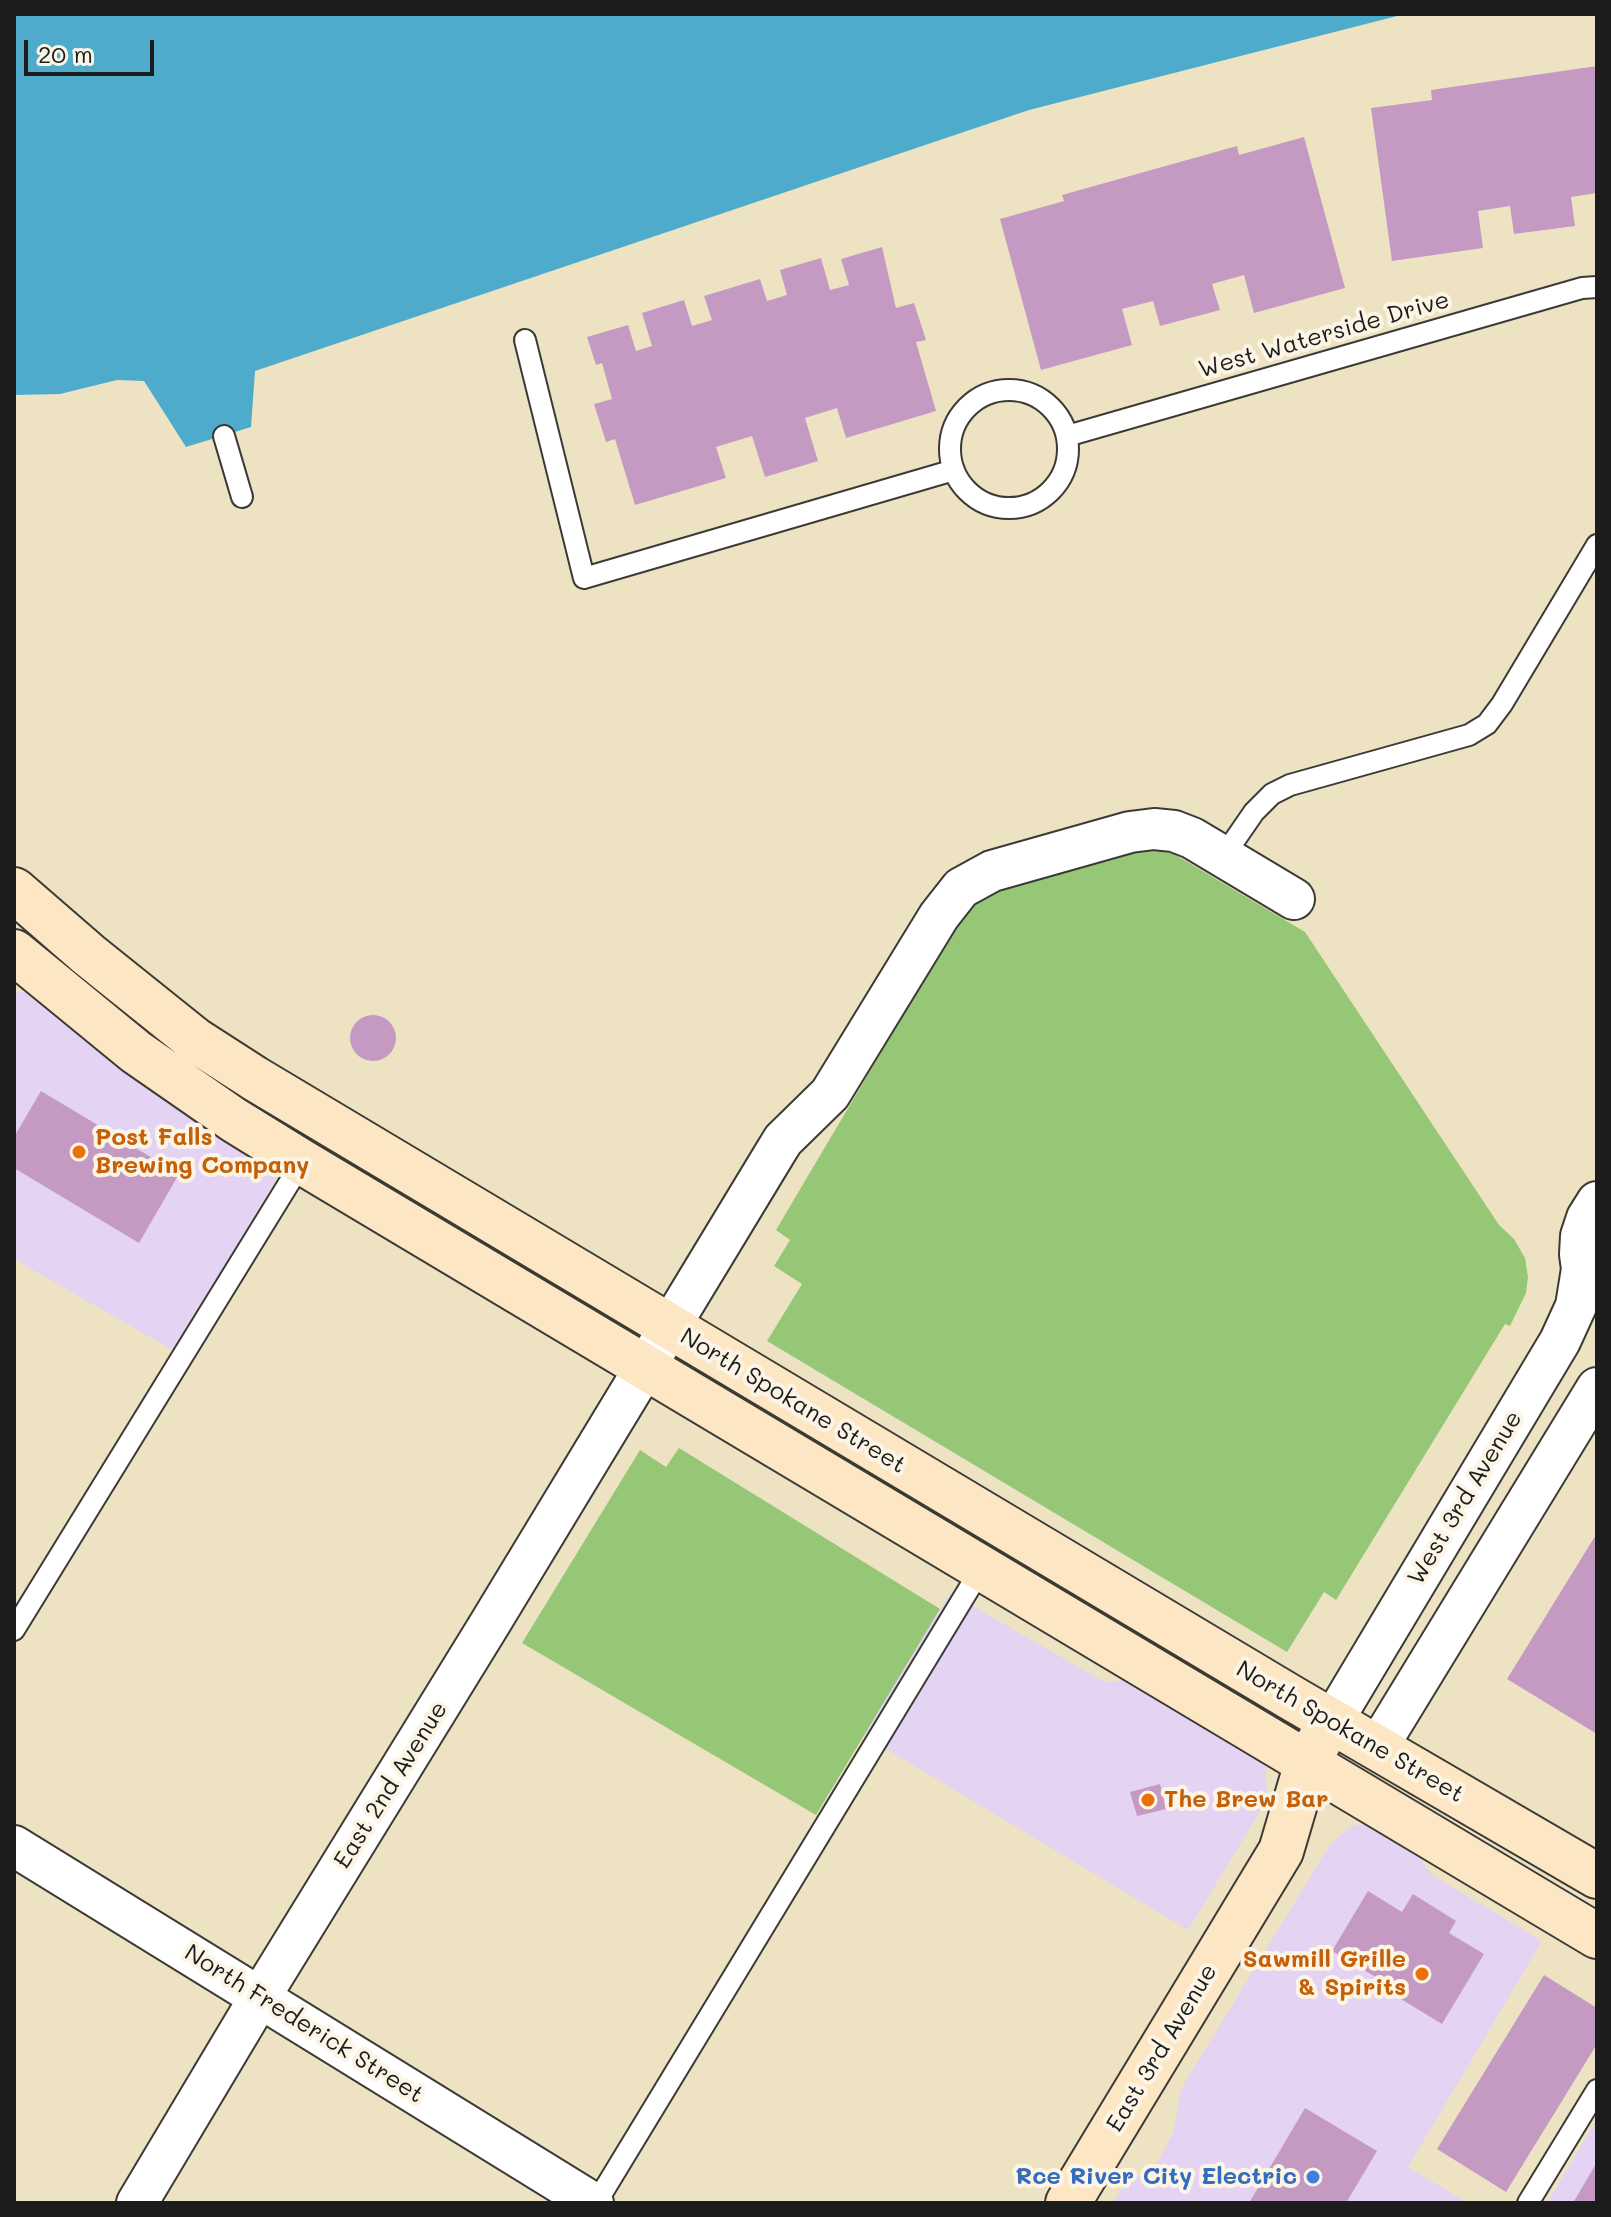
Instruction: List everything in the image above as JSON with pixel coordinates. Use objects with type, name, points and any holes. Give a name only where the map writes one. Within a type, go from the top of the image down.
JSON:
[{"type":"main road","name":"North Spokane Street","points":[[17,899],[195,1040],[322,1120],[1332,1722],[1597,1876]]},
{"type":"main road","name":"North Spokane Street","points":[[14,952],[147,1060],[234,1120],[1597,1936]]},
{"type":"main road","name":"East 3rd Avenue","points":[[1069,2203],[1281,1851],[1307,1763],[1332,1722]]},
{"type":"main road","name":"East 3rd Avenue","points":[[1281,1851],[1352,1790],[1377,1748]]},
{"type":"street","name":"East 2nd Avenue","points":[[137,2203],[783,1140],[820,1105],[847,1069],[939,916],[961,888],[992,871],[1130,832],[1154,829],[1183,835],[1294,899]]},
{"type":"street","name":"West 3rd Avenue","points":[[1332,1722],[1560,1341],[1590,1283],[1581,1236],[1597,1202]]},
{"type":"street","points":[[1377,1748],[1597,1388]]},
{"type":"street","name":"North Frederick Street","points":[[14,1846],[594,2203]]},
{"type":"lane","name":"West Waterside Drive","points":[[1067,436],[1582,288],[1597,287]]},
{"type":"lane","points":[[525,340],[584,578],[954,470]]},
{"type":"lane","points":[[1011,390],[1031,394],[1047,404],[1060,418],[1067,436],[1068,454],[1064,471],[1055,487],[1026,506],[1008,509],[990,505],[962,485],[954,470],[950,451],[953,431],[961,414],[975,401],[1011,390]]},
{"type":"lane","points":[[224,436],[242,497]]},
{"type":"lane","points":[[1223,857],[1254,812],[1272,794],[1290,785],[1469,735],[1487,724],[1597,545]]},
{"type":"lane","points":[[14,1630],[302,1162]]},
{"type":"lane","points":[[594,2203],[981,1569]]},
{"type":"lane","points":[[1528,2203],[1597,2090]]},
{"type":"shaded area","points":[[14,993],[36,993],[283,1167],[176,1352],[14,1259]]},
{"type":"shaded area","points":[[950,1593],[1101,1680],[1110,1682],[1134,1678],[1265,1761],[1267,1792],[1258,1815],[1188,1930],[863,1735]]},
{"type":"shaded area","points":[[1378,1824],[1409,1841],[1432,1875],[1542,1941],[1408,2167],[1468,2203],[1113,2203],[1132,2179],[1157,2163],[1174,2131],[1181,2089],[1331,1843],[1353,1825]]},
{"type":"shaded area","points":[[1597,2119],[1597,2203],[1547,2203]]},
{"type":"green space","points":[[1145,849],[1174,854],[1305,932],[1499,1225],[1514,1239],[1525,1258],[1528,1277],[1526,1293],[1510,1326],[1505,1324],[1336,1600],[1324,1592],[1287,1652],[767,1341],[802,1284],[774,1266],[790,1240],[776,1230],[960,919],[987,894]]},
{"type":"green space","points":[[679,1448],[940,1609],[816,1815],[522,1643],[640,1450],[666,1467]]},
{"type":"water","points":[[14,14],[1405,14],[1029,110],[255,371],[251,427],[186,447],[144,381],[117,380],[60,394],[14,395]]},
{"type":"building","points":[[1597,66],[1597,193],[1571,197],[1575,226],[1514,234],[1510,206],[1478,211],[1483,248],[1392,261],[1371,108],[1432,100],[1431,90]]},
{"type":"building","points":[[1304,137],[1345,288],[1254,313],[1244,275],[1212,284],[1220,310],[1160,326],[1153,301],[1122,309],[1132,345],[1041,370],[1000,219],[1064,201],[1062,195],[1237,146],[1239,155]]},
{"type":"building","points":[[882,247],[896,308],[914,303],[926,340],[916,342],[936,411],[846,438],[837,408],[805,418],[818,461],[765,477],[752,436],[716,447],[726,478],[635,505],[615,439],[606,442],[594,404],[612,399],[602,363],[596,365],[587,337],[628,325],[636,351],[652,346],[642,313],[684,300],[692,326],[712,320],[704,296],[760,279],[767,301],[787,295],[780,270],[821,258],[830,290],[849,285],[841,259]]},
{"type":"building","points":[[373,1015],[389,1022],[396,1038],[389,1054],[373,1061],[357,1054],[350,1038],[357,1022]]},
{"type":"building","name":"Post Falls Brewing Company","points":[[41,1091],[179,1174],[139,1243],[14,1168],[14,1137]]},
{"type":"building","points":[[1597,1533],[1597,1734],[1507,1679]]},
{"type":"building","name":"The Brew Bar","points":[[1160,1784],[1166,1809],[1137,1816],[1130,1792]]},
{"type":"building","name":"Sawmill Grille & Spirits","points":[[1368,1891],[1402,1912],[1413,1894],[1456,1921],[1449,1933],[1484,1954],[1442,2024],[1401,1999],[1404,1994],[1332,1951]]},
{"type":"building","points":[[1544,1975],[1597,2008],[1597,2044],[1506,2192],[1437,2149]]},
{"type":"building","name":"Rce River City Electric","points":[[1305,2108],[1377,2151],[1346,2203],[1249,2203]]},
{"type":"building","points":[[1597,2162],[1597,2203],[1573,2203]]},
{"type":"place","name":"Post Falls Brewing Company","points":[[79,1152]]},
{"type":"place","name":"The Brew Bar","points":[[1148,1800]]},
{"type":"place","name":"Sawmill Grille & Spirits","points":[[1422,1974]]},
{"type":"place","name":"Rce River City Electric","points":[[1313,2177]]}]
